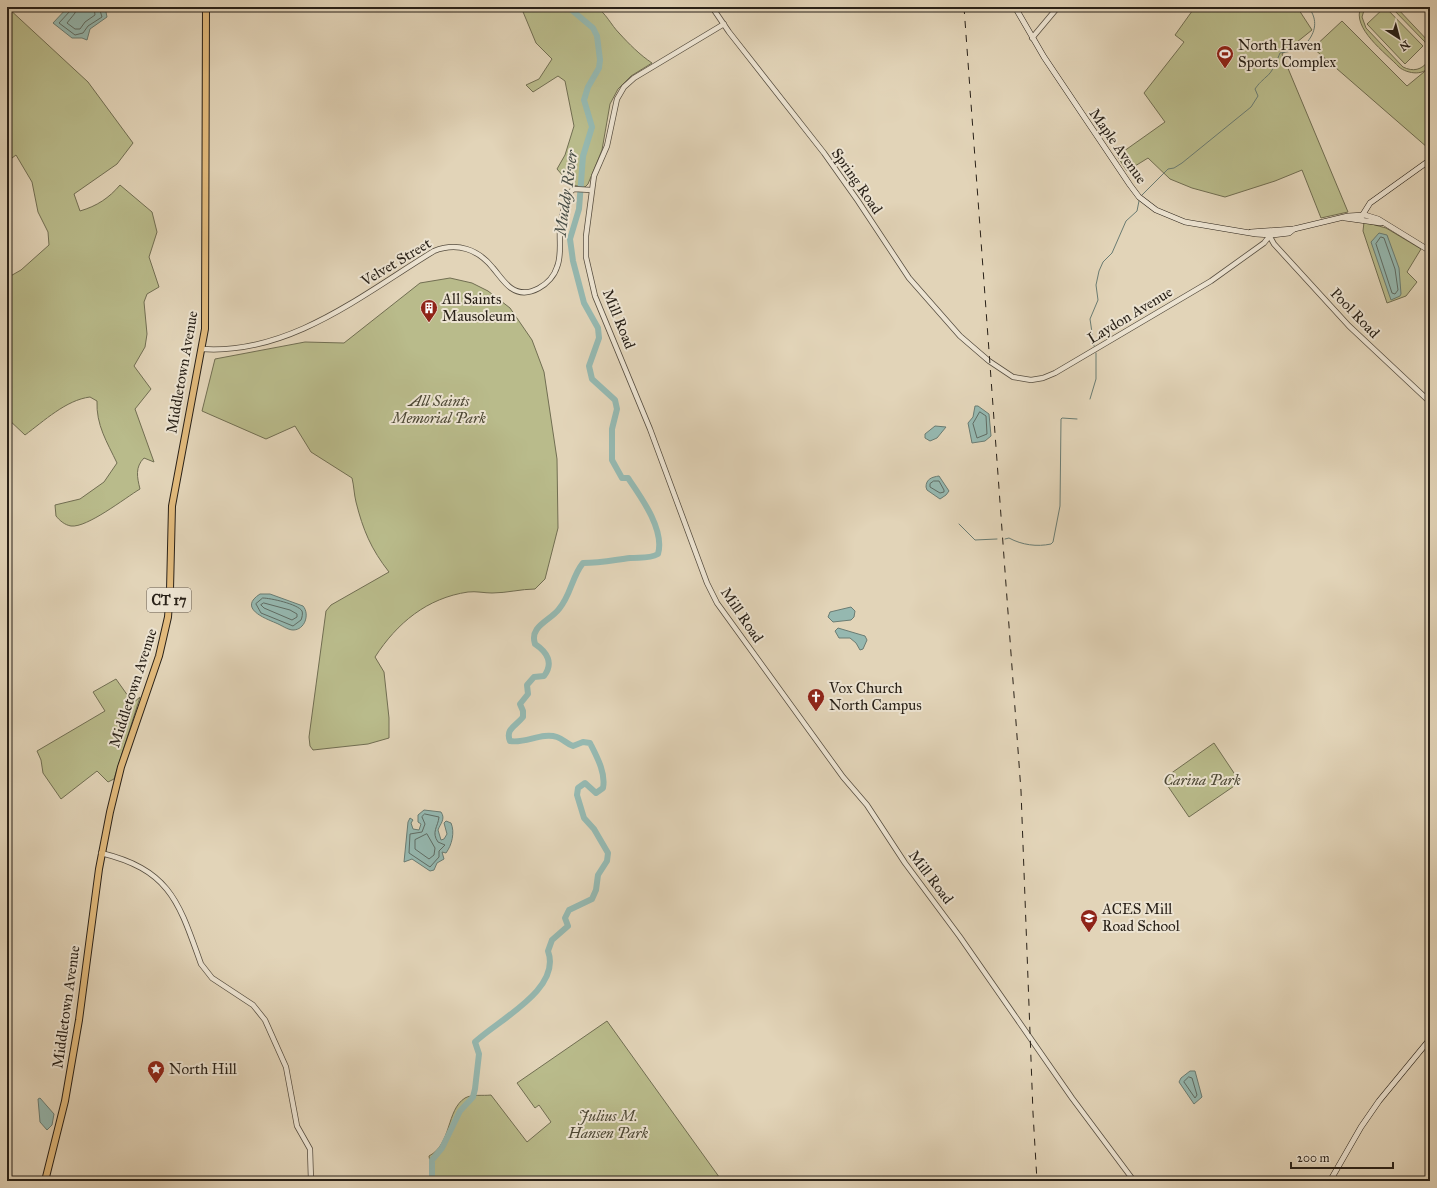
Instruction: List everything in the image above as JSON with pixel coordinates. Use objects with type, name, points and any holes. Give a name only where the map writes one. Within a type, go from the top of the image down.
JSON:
[{"type":"main road","name":"Middletown Avenue","points":[[46,1181],[63,1113],[76,1039],[101,853],[117,782],[164,639],[170,590],[172,506],[202,349],[206,312],[206,7]]},
{"type":"main road","name":"Maple Avenue","points":[[1015,7],[1032,38],[1134,191],[1144,201],[1161,213],[1179,221],[1256,234],[1288,233],[1294,230],[1345,218],[1361,217],[1381,223],[1430,250]]},
{"type":"main road","points":[[1361,217],[1370,203],[1430,160]]},
{"type":"main road","points":[[1330,1181],[1361,1127],[1430,1039]]},
{"type":"street","name":"Spring Road","points":[[712,7],[824,153],[909,278],[960,336],[989,361]]},
{"type":"street","points":[[1032,38],[1058,7]]},
{"type":"street","name":"Mill Road","points":[[724,24],[640,74],[624,87],[614,106],[607,146],[594,176],[591,190],[585,249],[595,296],[616,342],[650,429],[707,584],[717,603],[843,777],[864,801],[902,860],[960,937],[1066,1089],[1134,1181]]},
{"type":"street","name":"Velvet Street","points":[[202,349],[219,349],[255,344],[300,330],[332,315],[430,254],[446,248],[465,248],[482,255],[506,284],[514,290],[524,292],[538,289],[550,280],[556,271],[559,260],[561,220],[569,193],[572,190],[577,189],[591,190]]},
{"type":"street","name":"Laydon Avenue","points":[[989,361],[1008,374],[1017,378],[1032,380],[1049,376],[1211,281],[1264,242],[1269,233]]},
{"type":"street","name":"Pool Road","points":[[1269,233],[1274,244],[1349,326],[1430,402]]},
{"type":"street","points":[[101,853],[132,862],[167,888],[182,911],[201,964],[206,971],[212,978],[253,1005],[265,1020],[286,1067],[297,1126],[310,1149],[312,1181]]},
{"type":"green space","points":[[7,7],[88,82],[133,143],[117,164],[74,194],[80,211],[92,207],[102,201],[112,194],[120,185],[152,212],[157,232],[149,257],[159,287],[147,294],[144,302],[147,334],[145,347],[134,366],[151,389],[135,409],[154,462],[144,458],[141,461],[138,469],[140,489],[96,518],[71,526],[65,524],[56,516],[55,505],[80,499],[104,482],[117,463],[100,426],[97,401],[90,397],[72,402],[25,435],[7,418],[7,278],[21,270],[49,245],[48,232],[38,212],[32,182],[16,155],[12,158],[7,150]]},
{"type":"green space","points":[[521,7],[596,7],[603,12],[616,30],[631,45],[652,63],[631,76],[618,89],[610,104],[602,150],[588,184],[585,187],[571,185],[557,169],[565,155],[574,126],[565,81],[558,76],[533,92],[526,85],[539,79],[552,59],[536,43]]},
{"type":"green space","points":[[1195,7],[1297,7],[1312,30],[1282,54],[1348,212],[1321,218],[1302,170],[1275,181],[1225,197],[1192,188],[1170,179],[1148,158],[1127,171],[1117,156],[1165,122],[1144,93],[1184,42],[1175,35]]},
{"type":"green space","points":[[1361,7],[1365,7],[1362,17],[1366,28],[1403,67],[1414,70],[1420,68],[1428,61],[1429,51],[1425,42],[1391,7],[1396,7],[1430,43],[1430,63],[1425,71],[1412,73],[1399,67],[1371,40],[1361,23],[1359,15]]},
{"type":"green space","points":[[1385,7],[1423,46],[1405,64],[1367,24]]},
{"type":"green space","points":[[1342,21],[1407,86],[1430,67],[1430,147],[1428,148],[1313,48]]},
{"type":"green space","points":[[1364,222],[1386,228],[1421,249],[1407,272],[1417,282],[1406,296],[1387,303],[1363,231]]},
{"type":"green space","name":"All Saints Memorial Park","points":[[450,278],[472,283],[488,291],[510,308],[532,340],[544,372],[557,459],[558,528],[545,579],[535,589],[498,593],[468,592],[453,595],[426,606],[414,614],[393,633],[375,657],[384,672],[389,718],[389,738],[368,744],[313,750],[310,746],[309,737],[326,611],[331,605],[389,572],[372,547],[365,530],[356,502],[352,478],[311,452],[295,426],[266,439],[202,411],[215,359],[305,342],[344,343],[420,283]]},
{"type":"green space","points":[[116,679],[133,703],[140,697],[114,779],[108,782],[97,771],[61,799],[43,773],[41,760],[37,751],[105,711],[93,692]]},
{"type":"green space","name":"Carina Park","points":[[1214,743],[1240,782],[1189,817],[1163,779]]},
{"type":"green space","name":"Julius M. Hansen Park","points":[[607,1021],[722,1181],[433,1181],[429,1156],[442,1144],[451,1118],[459,1103],[468,1097],[491,1095],[527,1142],[551,1122],[539,1105],[535,1108],[517,1083]]},
{"type":"water","points":[[68,7],[100,7],[106,12],[107,17],[90,29],[87,40],[82,38],[72,38],[53,23]]},
{"type":"water","points":[[1379,233],[1387,235],[1399,268],[1401,294],[1400,296],[1391,300],[1371,242]]},
{"type":"water","points":[[975,406],[978,406],[989,414],[991,436],[985,441],[972,443],[968,423],[973,417]]},
{"type":"water","points":[[935,426],[946,427],[937,438],[930,441],[925,438],[925,434]]},
{"type":"water","points":[[939,476],[949,491],[940,499],[927,490],[926,487],[927,482],[930,479]]},
{"type":"water","points":[[260,594],[270,594],[303,606],[306,617],[303,625],[297,629],[291,630],[255,612],[252,608],[252,604],[254,599]]},
{"type":"water","points":[[851,607],[855,611],[854,617],[851,620],[833,622],[828,617],[830,612]]},
{"type":"water","points":[[838,628],[865,636],[867,640],[863,649],[860,650],[856,643],[850,638],[839,638],[835,631]]},
{"type":"water","points":[[424,810],[441,812],[443,819],[438,830],[441,840],[444,839],[447,834],[444,823],[446,821],[451,823],[453,830],[448,850],[446,853],[442,852],[444,859],[437,863],[434,870],[430,871],[412,859],[404,862],[408,822],[410,818],[413,820],[411,823],[413,829],[419,830],[421,824],[418,822],[418,815]]},
{"type":"water","points":[[1190,1071],[1195,1071],[1202,1097],[1194,1104],[1179,1082],[1181,1078]]},
{"type":"water","points":[[40,1098],[54,1114],[52,1125],[47,1130],[40,1122],[38,1099]]},
{"type":"waterway","name":"Muddy River","points":[[432,1181],[432,1160],[442,1148],[460,1111],[473,1097],[479,1054],[475,1042],[512,1014],[537,991],[546,978],[550,965],[548,951],[552,940],[568,926],[565,918],[569,910],[592,899],[596,890],[598,875],[607,861],[608,853],[594,829],[584,818],[577,795],[578,788],[585,783],[596,793],[603,788],[604,782],[602,771],[590,743],[583,742],[573,746],[557,737],[551,736],[522,741],[510,741],[510,731],[523,717],[523,711],[520,704],[528,694],[527,685],[534,677],[544,676],[548,667],[549,662],[546,654],[535,644],[535,633],[541,624],[555,613],[563,604],[576,574],[583,563],[644,558],[658,554],[659,545],[655,524],[645,504],[628,478],[622,478],[612,460],[612,429],[617,409],[615,400],[592,379],[589,366],[599,338],[598,328],[584,303],[573,261],[570,239],[579,209],[583,156],[592,127],[584,100],[588,87],[599,68],[600,60],[597,36],[593,28],[568,7]]},
{"type":"waterway","points":[[1308,7],[1313,15],[1315,24],[1311,37],[1308,41]]},
{"type":"waterway","points":[[1142,195],[1168,169],[1174,168],[1182,163],[1251,107],[1258,96],[1255,89],[1271,72],[1280,53],[1299,50],[1304,46]]},
{"type":"waterway","points":[[1094,346],[1090,319],[1098,300],[1096,285],[1099,271],[1103,262],[1112,253],[1126,221],[1137,211],[1139,201]]},
{"type":"waterway","points":[[1090,399],[1096,379],[1096,353]]},
{"type":"waterway","points":[[1005,539],[1009,538],[1024,544],[1035,545],[1046,545],[1053,542],[1060,506],[1061,419],[1077,419]]},
{"type":"waterway","points":[[959,524],[975,540],[997,539]]},
{"type":"railway","points":[[964,7],[1021,791],[1033,1113],[1037,1181]]},
{"type":"place","name":"North Haven Sports Complex","points":[[1225,69]]},
{"type":"place","name":"All Saints Mausoleum","points":[[429,323]]},
{"type":"place","name":"Vox Church North Campus","points":[[816,712]]},
{"type":"place","name":"ACES Mill Road School","points":[[1089,933]]},
{"type":"place","name":"North Hill","points":[[156,1084]]}]
